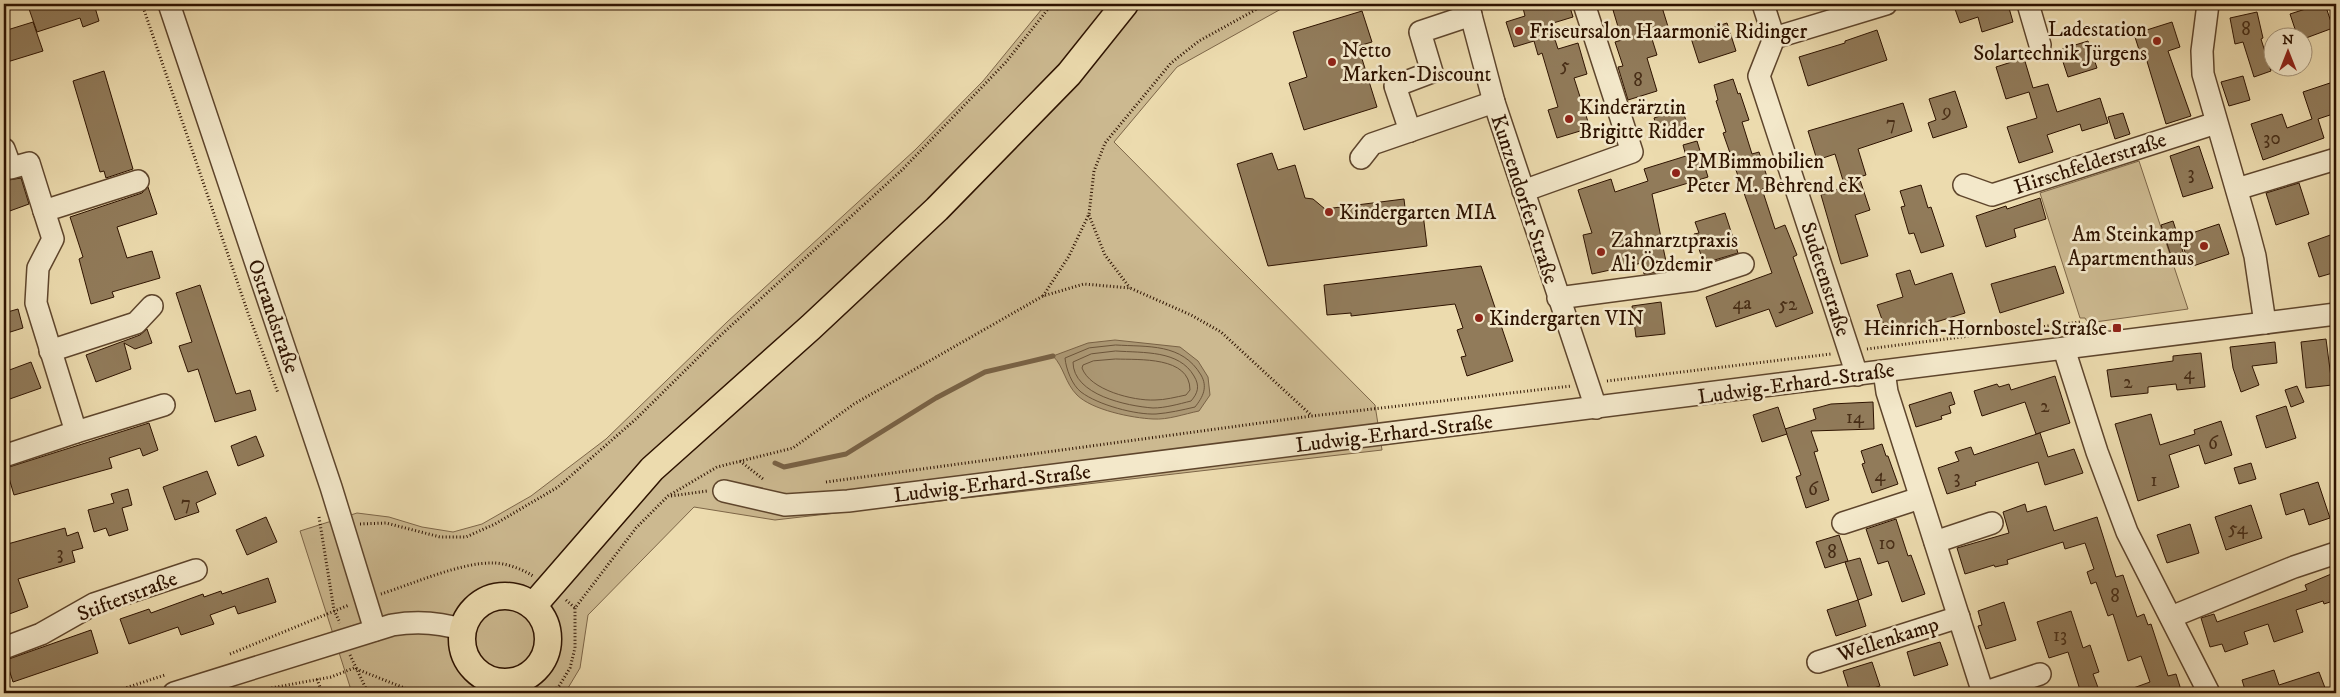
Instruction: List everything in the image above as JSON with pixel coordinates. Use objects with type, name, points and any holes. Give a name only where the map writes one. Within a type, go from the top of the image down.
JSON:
[{"type":"main road","points":[[541,596],[548,637],[546,654],[542,663],[529,675],[503,688],[471,666],[463,649],[463,630],[472,612],[487,600],[506,596],[541,596],[652,469],[811,327],[937,209],[1070,74],[1125,4]]},
{"type":"street","name":"Ostrandstraße","points":[[169,4],[332,487],[375,630]]},
{"type":"street","points":[[1523,190],[1632,152],[1584,4]]},
{"type":"street","points":[[1763,4],[1774,38],[1886,4]]},
{"type":"street","points":[[2028,4],[2040,45]]},
{"type":"street","points":[[2208,4],[2202,51],[2203,74],[2255,256],[2264,323]]},
{"type":"street","points":[[1410,131],[1395,86],[1432,72],[1420,32],[1472,8]]},
{"type":"street","name":"Kunzendorfer Straße","points":[[1472,8],[1494,102],[1596,408]]},
{"type":"street","name":"Sudetenstraße","points":[[1774,38],[1759,76],[1857,375]]},
{"type":"street","name":"Kunzendorfer Straße","points":[[1360,158],[1372,144],[1494,102]]},
{"type":"street","name":"Hirschfelderstraße","points":[[1964,186],[1992,195],[2216,123]]},
{"type":"street","points":[[2237,189],[2336,159]]},
{"type":"street","points":[[6,163],[29,163],[53,240],[38,268],[36,303],[76,432]]},
{"type":"street","points":[[44,211],[138,181]]},
{"type":"street","points":[[1558,298],[1694,280],[1743,264]]},
{"type":"street","points":[[50,351],[136,323],[152,306]]},
{"type":"street","name":"Ludwig-Erhard-Straße","points":[[724,491],[785,505],[848,501],[2336,314]]},
{"type":"street","points":[[2064,349],[2113,496],[2143,565],[2209,693]]},
{"type":"street","name":"Wellenkamp","points":[[1884,371],[1887,392],[1983,693],[2040,674]]},
{"type":"street","points":[[4,456],[164,405]]},
{"type":"street","points":[[1843,523],[1920,498]]},
{"type":"street","points":[[1935,542],[1992,523]]},
{"type":"street","points":[[2171,617],[2294,567],[2336,553]]},
{"type":"street","name":"Stifterstraße","points":[[4,648],[41,634],[94,604],[196,570]]},
{"type":"street","name":"Wellenkamp","points":[[1818,662],[1958,617]]},
{"type":"street","points":[[170,684],[399,624],[421,622],[463,630]]},
{"type":"path","points":[[142,4],[248,313],[279,397]]},
{"type":"path","points":[[344,531],[364,523],[386,523],[440,537],[466,537],[495,524],[558,487],[636,419],[722,334],[902,170],[1006,62],[1052,4]]},
{"type":"path","points":[[1043,296],[1069,256],[1089,214],[1094,171],[1105,143],[1171,63],[1199,41],[1266,4]]},
{"type":"path","points":[[1089,214],[1105,255],[1130,288]]},
{"type":"path","points":[[551,693],[559,686],[570,668],[575,648],[575,608],[636,528],[668,496],[717,467],[793,448],[854,404],[1043,296],[1084,284],[1130,288],[1191,315],[1221,332],[1246,352],[1312,416]]},
{"type":"path","points":[[823,482],[1312,416],[1588,384]]},
{"type":"path","points":[[740,461],[766,480]]},
{"type":"path","points":[[668,496],[700,490],[724,491]]},
{"type":"path","points":[[316,508],[334,610],[354,668],[368,693]]},
{"type":"path","points":[[223,656],[334,610],[469,566],[494,563],[522,569],[541,596],[575,608]]},
{"type":"path","points":[[244,693],[331,677],[354,668],[416,693]]},
{"type":"path","points":[[317,679],[322,693]]},
{"type":"path","points":[[110,693],[170,684]]},
{"type":"shaded area","points":[[1046,4],[1290,4],[1177,67],[1114,142],[1375,405],[1382,450],[775,520],[694,507],[588,615],[580,668],[565,693],[352,693],[300,531],[357,513],[389,517],[422,527],[453,532],[482,524],[531,496],[606,439],[727,322],[915,150],[983,81]]},
{"type":"shaded area","points":[[2139,161],[2188,309],[2088,323],[2085,318],[2080,318],[2040,193]]},
{"type":"water","points":[[1115,340],[1180,347],[1198,361],[1208,377],[1210,395],[1199,411],[1164,419],[1144,418],[1102,409],[1077,395],[1053,356],[1088,343]]},
{"type":"building","points":[[36,4],[94,4],[99,21],[83,27],[80,18],[37,32],[28,6]]},
{"type":"building","points":[[1522,4],[1569,4],[1573,17],[1550,24],[1558,49],[1578,43],[1587,74],[1574,78],[1590,128],[1557,138],[1548,110],[1558,107],[1542,53],[1538,55],[1534,41],[1514,47],[1506,22],[1525,16]]},
{"type":"building","points":[[1633,4],[1661,4],[1670,33],[1652,39],[1657,55],[1647,58],[1657,91],[1628,100],[1618,67],[1623,66],[1615,42],[1622,40],[1613,10]]},
{"type":"building","points":[[1973,4],[2011,4],[2009,8],[2013,22],[1982,32],[1978,17],[1960,23],[1955,9]]},
{"type":"building","points":[[2325,4],[2333,28],[2312,36],[2312,28],[2295,28],[2290,14]]},
{"type":"building","name":"Netto Marken-Discount","points":[[1362,11],[1372,42],[1358,46],[1377,107],[1304,130],[1289,83],[1307,77],[1293,32]]},
{"type":"building","points":[[2257,12],[2262,34],[2262,74],[2254,77],[2243,42],[2235,44],[2230,18]]},
{"type":"building","points":[[33,22],[43,51],[4,63],[4,31]]},
{"type":"building","points":[[2172,22],[2180,47],[2168,51],[2191,116],[2166,124],[2146,58],[2142,59],[2134,34]]},
{"type":"building","points":[[1727,23],[1736,51],[1699,63],[1690,35]]},
{"type":"building","points":[[1877,30],[1887,60],[1808,86],[1799,57],[1845,43],[1845,41]]},
{"type":"building","points":[[2088,41],[2097,68],[2068,77],[2059,50]]},
{"type":"building","points":[[2024,58],[2033,88],[2048,84],[2057,112],[2100,98],[2108,123],[2082,131],[2080,124],[2047,135],[2053,152],[2019,163],[2007,127],[2037,118],[2029,92],[2006,99],[1996,67]]},
{"type":"building","points":[[104,71],[133,169],[106,178],[104,171],[100,172],[73,81]]},
{"type":"building","points":[[2243,76],[2250,100],[2229,106],[2221,82]]},
{"type":"building","points":[[1733,79],[1749,120],[1742,122],[1752,154],[1759,152],[1770,186],[1762,189],[1775,229],[1785,225],[1797,255],[1793,257],[1813,313],[1776,327],[1769,309],[1716,327],[1706,297],[1772,273],[1723,133],[1726,132],[1716,101],[1718,100],[1714,85]]},
{"type":"building","points":[[2336,81],[2336,113],[2318,119],[2324,138],[2263,160],[2251,124],[2282,114],[2287,128],[2312,119],[2303,92]]},
{"type":"building","points":[[1955,91],[1967,127],[1933,138],[1928,123],[1936,120],[1929,99]]},
{"type":"building","points":[[1903,103],[1912,131],[1858,149],[1866,175],[1859,177],[1870,210],[1855,215],[1868,256],[1841,264],[1821,195],[1845,187],[1835,154],[1817,160],[1808,131]]},
{"type":"building","points":[[1682,109],[1689,129],[1660,138],[1654,118]]},
{"type":"building","points":[[2123,113],[2130,134],[2115,139],[2108,117]]},
{"type":"building","points":[[1697,141],[1708,177],[1652,194],[1668,271],[1644,274],[1642,263],[1592,274],[1583,235],[1592,233],[1578,190],[1611,179],[1615,192],[1648,181],[1644,169],[1686,156],[1683,145]]},
{"type":"building","points":[[2199,146],[2213,188],[2183,197],[2170,156]]},
{"type":"building","name":"Kindergarten MIA","points":[[1272,153],[1278,170],[1295,165],[1305,198],[1313,199],[1325,209],[1404,199],[1406,216],[1423,214],[1427,246],[1268,266],[1237,164]]},
{"type":"building","points":[[4,178],[9,180],[21,178],[29,204],[7,212],[4,202]]},
{"type":"building","points":[[2299,183],[2309,214],[2276,225],[2266,193]]},
{"type":"building","points":[[1921,185],[1928,208],[1931,207],[1944,246],[1921,253],[1914,233],[1909,234],[1901,207],[1905,206],[1900,191]]},
{"type":"building","points":[[148,187],[157,214],[117,227],[127,258],[152,251],[160,278],[112,292],[114,297],[91,304],[79,259],[83,257],[70,217],[142,193]]},
{"type":"building","points":[[2040,198],[2046,219],[2014,229],[2016,237],[1986,247],[1976,216],[2006,206],[2007,209]]},
{"type":"building","points":[[1725,213],[1738,253],[1708,262],[1706,257],[1702,258],[1694,234],[1699,233],[1695,222]]},
{"type":"building","points":[[2173,221],[2186,261],[2174,265],[2161,225]]},
{"type":"building","name":"Am Steinkamp Apartmenthaus","points":[[2219,224],[2229,254],[2190,267],[2180,237]]},
{"type":"building","points":[[2336,233],[2336,272],[2319,277],[2308,243]]},
{"type":"building","name":"Kindergarten VIN","points":[[1481,266],[1513,361],[1467,376],[1461,357],[1466,356],[1457,330],[1463,328],[1455,304],[1351,316],[1351,313],[1327,315],[1324,285]]},
{"type":"building","points":[[2055,266],[2064,293],[2000,313],[1991,284]]},
{"type":"building","points":[[1910,270],[1915,285],[1952,273],[1965,313],[1917,328],[1915,322],[1886,331],[1877,305],[1903,297],[1896,274]]},
{"type":"building","points":[[200,285],[236,394],[250,390],[256,410],[215,422],[198,369],[188,372],[179,346],[192,342],[176,293]]},
{"type":"building","points":[[1661,302],[1665,334],[1636,337],[1632,306]]},
{"type":"building","points":[[18,309],[23,328],[4,334],[4,313]]},
{"type":"building","points":[[147,329],[152,343],[135,349],[124,343],[131,369],[96,382],[86,355],[140,335]]},
{"type":"building","points":[[2326,339],[2332,385],[2306,388],[2301,342]]},
{"type":"building","points":[[2275,342],[2277,363],[2252,366],[2259,385],[2241,392],[2233,368],[2230,347]]},
{"type":"building","points":[[2201,353],[2205,387],[2177,390],[2176,384],[2148,387],[2148,393],[2111,397],[2107,370],[2173,361],[2173,356]]},
{"type":"building","points":[[31,362],[41,388],[4,401],[4,372]]},
{"type":"building","points":[[2055,376],[2070,423],[2036,434],[2025,402],[1982,416],[1974,391],[1997,384],[1999,387],[2009,384],[2011,390]]},
{"type":"building","points":[[2297,386],[2304,402],[2291,407],[2285,390]]},
{"type":"building","points":[[1951,392],[1955,404],[1949,406],[1951,413],[1941,416],[1942,419],[1916,427],[1909,405]]},
{"type":"building","points":[[1873,402],[1874,429],[1811,431],[1818,451],[1814,452],[1829,500],[1806,508],[1796,477],[1801,475],[1785,429],[1816,419],[1813,409],[1831,404]]},
{"type":"building","points":[[2286,406],[2296,438],[2266,448],[2256,416]]},
{"type":"building","points":[[1778,407],[1787,434],[1762,442],[1753,415]]},
{"type":"building","points":[[2151,414],[2160,445],[2195,434],[2194,430],[2221,421],[2232,455],[2205,464],[2199,445],[2169,455],[2179,487],[2138,501],[2115,424]]},
{"type":"building","points":[[149,423],[158,450],[143,456],[140,448],[109,458],[112,468],[14,495],[6,468]]},
{"type":"building","points":[[2040,433],[2048,457],[2074,449],[2083,473],[2045,485],[2038,462],[1975,482],[1976,485],[1947,494],[1938,468],[1959,461],[1955,452],[1971,447],[1974,455]]},
{"type":"building","points":[[256,436],[264,456],[238,466],[231,446]]},
{"type":"building","points":[[1882,444],[1898,484],[1872,493],[1862,464],[1865,463],[1861,451]]},
{"type":"building","points":[[2251,463],[2256,479],[2239,484],[2234,468]]},
{"type":"building","points":[[207,471],[216,494],[196,503],[199,512],[175,520],[163,487]]},
{"type":"building","points":[[2318,482],[2330,518],[2309,525],[2304,509],[2286,515],[2280,494]]},
{"type":"building","points":[[128,489],[132,505],[122,508],[128,530],[109,536],[106,528],[94,532],[88,510],[114,503],[111,494]]},
{"type":"building","points":[[2025,504],[2027,512],[2046,506],[2054,531],[2097,517],[2116,577],[2123,575],[2137,617],[2144,614],[2148,625],[2151,624],[2168,676],[2176,674],[2182,693],[2125,693],[2125,691],[2150,682],[2141,656],[2128,661],[2113,614],[2108,616],[2096,582],[2091,584],[2087,572],[2094,569],[2085,543],[2065,549],[2063,542],[2007,560],[2008,564],[1995,567],[1994,565],[1965,574],[1957,548],[2009,533],[2003,512]]},
{"type":"building","points":[[2251,505],[2262,538],[2226,550],[2215,517]]},
{"type":"building","points":[[266,517],[277,542],[247,555],[236,530]]},
{"type":"building","points":[[1896,519],[1908,556],[1911,555],[1925,594],[1902,602],[1888,561],[1878,564],[1866,529]]},
{"type":"building","points":[[2190,524],[2199,553],[2167,563],[2157,535]]},
{"type":"building","points":[[65,528],[67,536],[78,532],[83,548],[72,551],[75,562],[18,579],[28,607],[4,616],[4,545]]},
{"type":"building","points":[[1839,535],[1848,561],[1825,568],[1816,542]]},
{"type":"building","points":[[1860,558],[1872,595],[1858,600],[1845,562]]},
{"type":"building","points":[[2336,572],[2336,600],[2324,604],[2323,601],[2296,610],[2303,632],[2274,642],[2268,624],[2244,632],[2248,644],[2225,652],[2222,644],[2210,647],[2201,618],[2214,614],[2217,622],[2307,590],[2305,585]]},
{"type":"building","points":[[268,578],[276,602],[238,614],[235,606],[210,615],[214,624],[181,635],[178,627],[129,644],[120,619],[149,609],[151,613],[203,594],[204,597],[221,591],[222,594]]},
{"type":"building","points":[[1858,600],[1866,626],[1836,636],[1827,610]]},
{"type":"building","points":[[2004,602],[2016,640],[1986,649],[1978,626],[1982,625],[1978,611]]},
{"type":"building","points":[[2071,611],[2083,648],[2090,645],[2099,672],[2093,674],[2100,693],[2081,693],[2068,652],[2049,658],[2037,622]]},
{"type":"building","points":[[91,630],[98,653],[13,682],[6,660]]},
{"type":"building","points":[[1940,642],[1948,665],[1914,676],[1907,652]]},
{"type":"building","points":[[1872,662],[1880,686],[1857,693],[1850,693],[1843,671]]},
{"type":"building","points":[[2274,670],[2279,685],[2319,672],[2327,693],[2246,693],[2242,680]]},
{"type":"waterway","points":[[775,463],[784,467],[846,454],[936,398],[985,372],[1053,356]]},
{"type":"place","name":"Friseursalon Haarmonie Ridinger","points":[[1519,31]]},
{"type":"place","name":"Ladestation Solartechnik Jürgens","points":[[2157,41]]},
{"type":"place","name":"Netto Marken-Discount","points":[[1332,62]]},
{"type":"place","name":"Kinderärztin Brigitte Ridder","points":[[1569,119]]},
{"type":"place","name":"PMBimmobilien Peter M. Behrend eK","points":[[1676,173]]},
{"type":"place","name":"Kindergarten MIA","points":[[1329,212]]},
{"type":"place","name":"Am Steinkamp Apartmenthaus","points":[[2204,246]]},
{"type":"place","name":"Zahnarztpraxis Ali Özdemir","points":[[1601,252]]},
{"type":"place","name":"Kindergarten VIN","points":[[1479,318]]},
{"type":"place","name":"Heinrich-Hornbostel-Straße","points":[[2117,328]]}]
